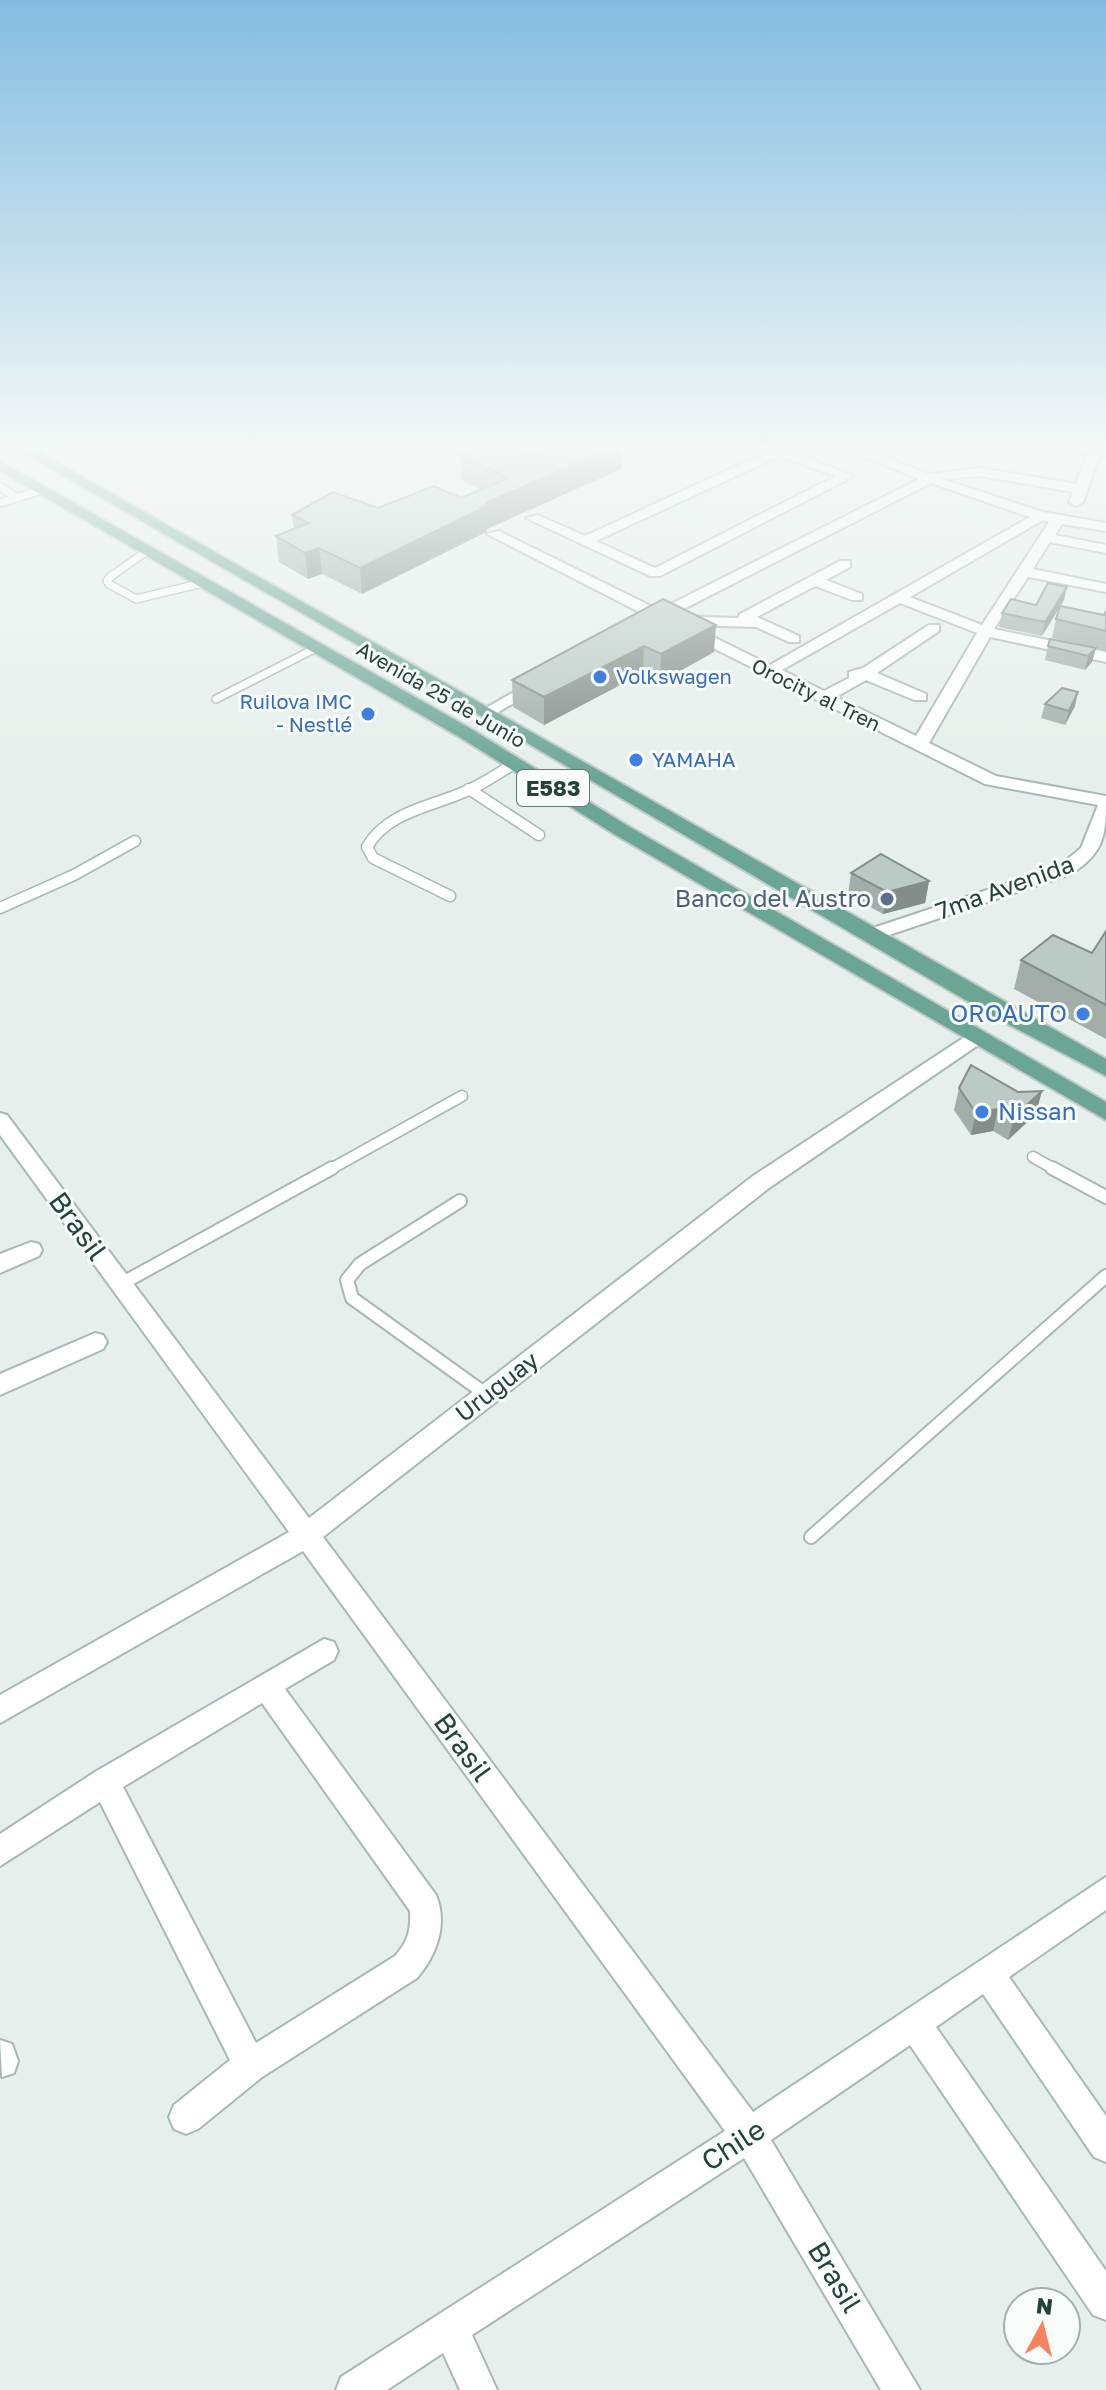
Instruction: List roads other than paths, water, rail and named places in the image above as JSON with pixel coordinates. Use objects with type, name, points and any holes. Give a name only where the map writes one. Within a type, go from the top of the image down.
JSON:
[{"type":"main road","name":"Avenida 25 de Junio","points":[[160,559],[1106,1112]]},
{"type":"main road","name":"Avenida 25 de Junio","points":[[217,559],[1106,1069]]},
{"type":"main road","points":[[362,674],[451,716],[472,719],[487,712]]},
{"type":"street","name":"Orocity al Tren","points":[[538,559],[649,621],[768,672],[991,780],[1106,804]]},
{"type":"street","points":[[625,559],[637,564],[658,584]]},
{"type":"street","points":[[649,621],[658,584],[703,559]]},
{"type":"street","points":[[649,621],[770,559]]},
{"type":"street","points":[[768,672],[966,559]]},
{"type":"street","points":[[919,745],[1032,559]]},
{"type":"street","points":[[637,564],[649,621]]},
{"type":"street","points":[[754,619],[845,564]]},
{"type":"street","points":[[1024,572],[1106,588]]},
{"type":"street","points":[[814,580],[857,597]]},
{"type":"street","points":[[898,597],[987,632],[1106,657]]},
{"type":"street","points":[[649,621],[754,619],[794,639]]},
{"type":"street","points":[[817,696],[863,673],[934,628]]},
{"type":"street","points":[[863,673],[920,697]]},
{"type":"street","points":[[487,712],[552,675]]},
{"type":"street","name":"7ma Avenida","points":[[871,935],[1065,870],[1083,860],[1092,848],[1106,804]]},
{"type":"street","name":"Uruguay","points":[[0,1710],[307,1535],[761,1182],[977,1036]]},
{"type":"street","name":"Brasil","points":[[0,1120],[749,2135],[902,2390]]},
{"type":"street","points":[[0,1264],[31,1250]]},
{"type":"street","points":[[0,1385],[95,1342]]},
{"type":"street","points":[[0,1851],[105,1782],[324,1651]]},
{"type":"street","points":[[186,2117],[250,2065],[406,1967],[418,1955],[427,1923],[425,1906],[267,1687]]},
{"type":"street","points":[[105,1782],[250,2065]]},
{"type":"street","name":"Chile","points":[[354,2390],[749,2135],[1106,1892]]},
{"type":"street","points":[[987,1972],[1106,2145]]},
{"type":"street","points":[[913,2022],[1106,2302]]},
{"type":"street","points":[[449,2326],[479,2390]]},
{"type":"lane","points":[[136,559],[107,581],[136,599],[203,583]]},
{"type":"lane","points":[[216,699],[316,648]]},
{"type":"lane","points":[[450,896],[373,858],[367,847],[369,840],[407,814],[469,789],[514,764]]},
{"type":"lane","points":[[469,789],[539,835]]},
{"type":"lane","points":[[0,908],[74,875],[135,841]]},
{"type":"lane","points":[[121,1284],[462,1096]]},
{"type":"lane","points":[[1033,1157],[1106,1197]]},
{"type":"lane","points":[[460,1201],[360,1264],[347,1280],[352,1298],[487,1395]]},
{"type":"lane","points":[[811,1537],[1106,1276]]},
{"type":"place","name":"Volkswagen","points":[[600,677]]},
{"type":"place","name":"Ruilova IMC - Nestlé","points":[[368,714]]},
{"type":"place","name":"YAMAHA","points":[[636,760]]},
{"type":"place","name":"Banco del Austro","points":[[887,899]]},
{"type":"place","name":"OROAUTO","points":[[1083,1014]]},
{"type":"place","name":"Nissan","points":[[982,1112]]}]
